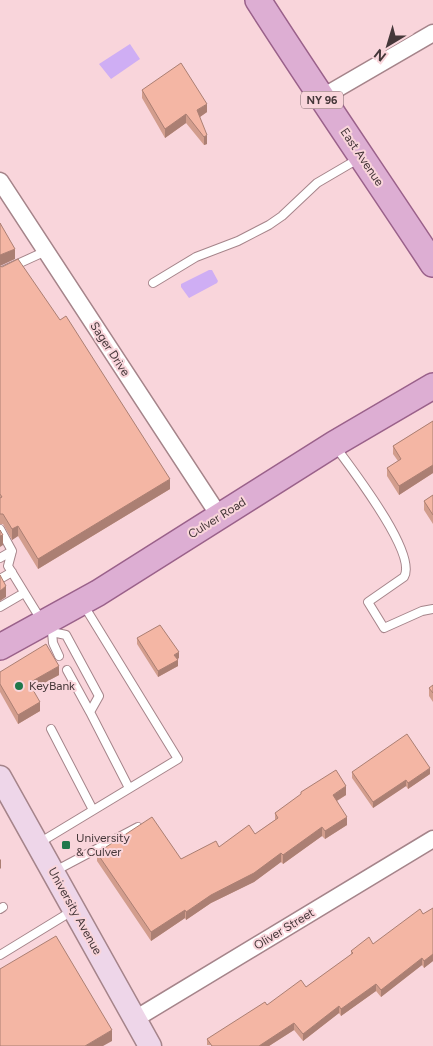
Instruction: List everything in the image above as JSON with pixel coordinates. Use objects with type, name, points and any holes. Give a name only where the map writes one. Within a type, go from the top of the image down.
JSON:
[{"type":"main road","name":"East Avenue","points":[[258,0],[321,98],[362,156],[433,264]]},
{"type":"main road","name":"Culver Road","points":[[0,647],[47,627],[82,601],[334,444],[433,386]]},
{"type":"main road","name":"University Avenue","points":[[0,777],[150,1046]]},
{"type":"street","points":[[321,98],[433,33]]},
{"type":"street","name":"Sager Drive","points":[[0,180],[220,516]]},
{"type":"street","name":"Oliver Street","points":[[135,1019],[433,839]]},
{"type":"lane","points":[[153,283],[196,257],[238,241],[269,225],[282,216],[317,184],[362,156]]},
{"type":"lane","points":[[0,272],[46,251]]},
{"type":"lane","points":[[334,444],[392,530],[403,552],[407,566],[407,573],[404,577],[368,602],[384,628],[433,608]]},
{"type":"lane","points":[[0,529],[12,551],[8,566],[47,627],[59,656]]},
{"type":"lane","points":[[0,558],[12,551]]},
{"type":"lane","points":[[0,579],[12,572]]},
{"type":"lane","points":[[0,607],[24,593]]},
{"type":"lane","points":[[38,844],[178,759],[82,601]]},
{"type":"lane","points":[[47,627],[66,635],[99,696],[90,712]]},
{"type":"lane","points":[[67,670],[129,788]]},
{"type":"lane","points":[[51,729],[93,810]]},
{"type":"lane","points":[[54,872],[149,821]]},
{"type":"lane","points":[[0,955],[74,910]]},
{"type":"shaded area","points":[[130,44],[140,59],[111,79],[99,64]]},
{"type":"shaded area","points":[[212,270],[218,281],[217,283],[189,298],[181,284]]},
{"type":"building","points":[[181,63],[207,104],[197,110],[207,135],[204,137],[186,114],[165,129],[142,90]]},
{"type":"building","points":[[0,223],[15,249],[0,255]]},
{"type":"building","points":[[18,259],[60,320],[66,316],[170,479],[38,559],[18,526],[12,529],[3,514],[0,514],[0,498],[2,497],[0,494],[0,266],[2,267]]},
{"type":"building","points":[[433,421],[433,465],[399,486],[387,468],[401,459],[393,446]]},
{"type":"building","points":[[433,495],[433,515],[424,501]]},
{"type":"building","points":[[0,575],[6,586],[0,591]]},
{"type":"building","points":[[160,625],[179,652],[174,655],[178,660],[158,671],[137,638]]},
{"type":"building","name":"KeyBank","points":[[46,644],[59,666],[29,683],[40,702],[18,715],[0,684],[0,672]]},
{"type":"building","points":[[433,685],[433,693],[429,688]]},
{"type":"building","points":[[407,734],[430,768],[408,783],[406,780],[373,802],[352,772]]},
{"type":"building","points":[[336,770],[346,786],[333,795],[347,817],[325,831],[322,827],[254,873],[211,895],[151,932],[97,853],[152,817],[181,859],[216,841],[219,847],[249,825],[255,834],[278,818],[275,813],[301,794],[301,792]]},
{"type":"building","points":[[433,908],[433,954],[424,961],[422,958],[381,990],[376,984],[341,1009],[339,1006],[303,1034],[294,1023],[259,1046],[212,1046],[207,1039],[265,1002],[267,1005],[301,980],[306,987],[353,953],[351,951],[369,937],[373,944],[420,909],[423,914]]},
{"type":"building","points":[[56,936],[112,1030],[85,1046],[0,1046],[0,969]]},
{"type":"place","name":"KeyBank","points":[[19,686]]},
{"type":"place","name":"University & Culver","points":[[66,845]]}]
